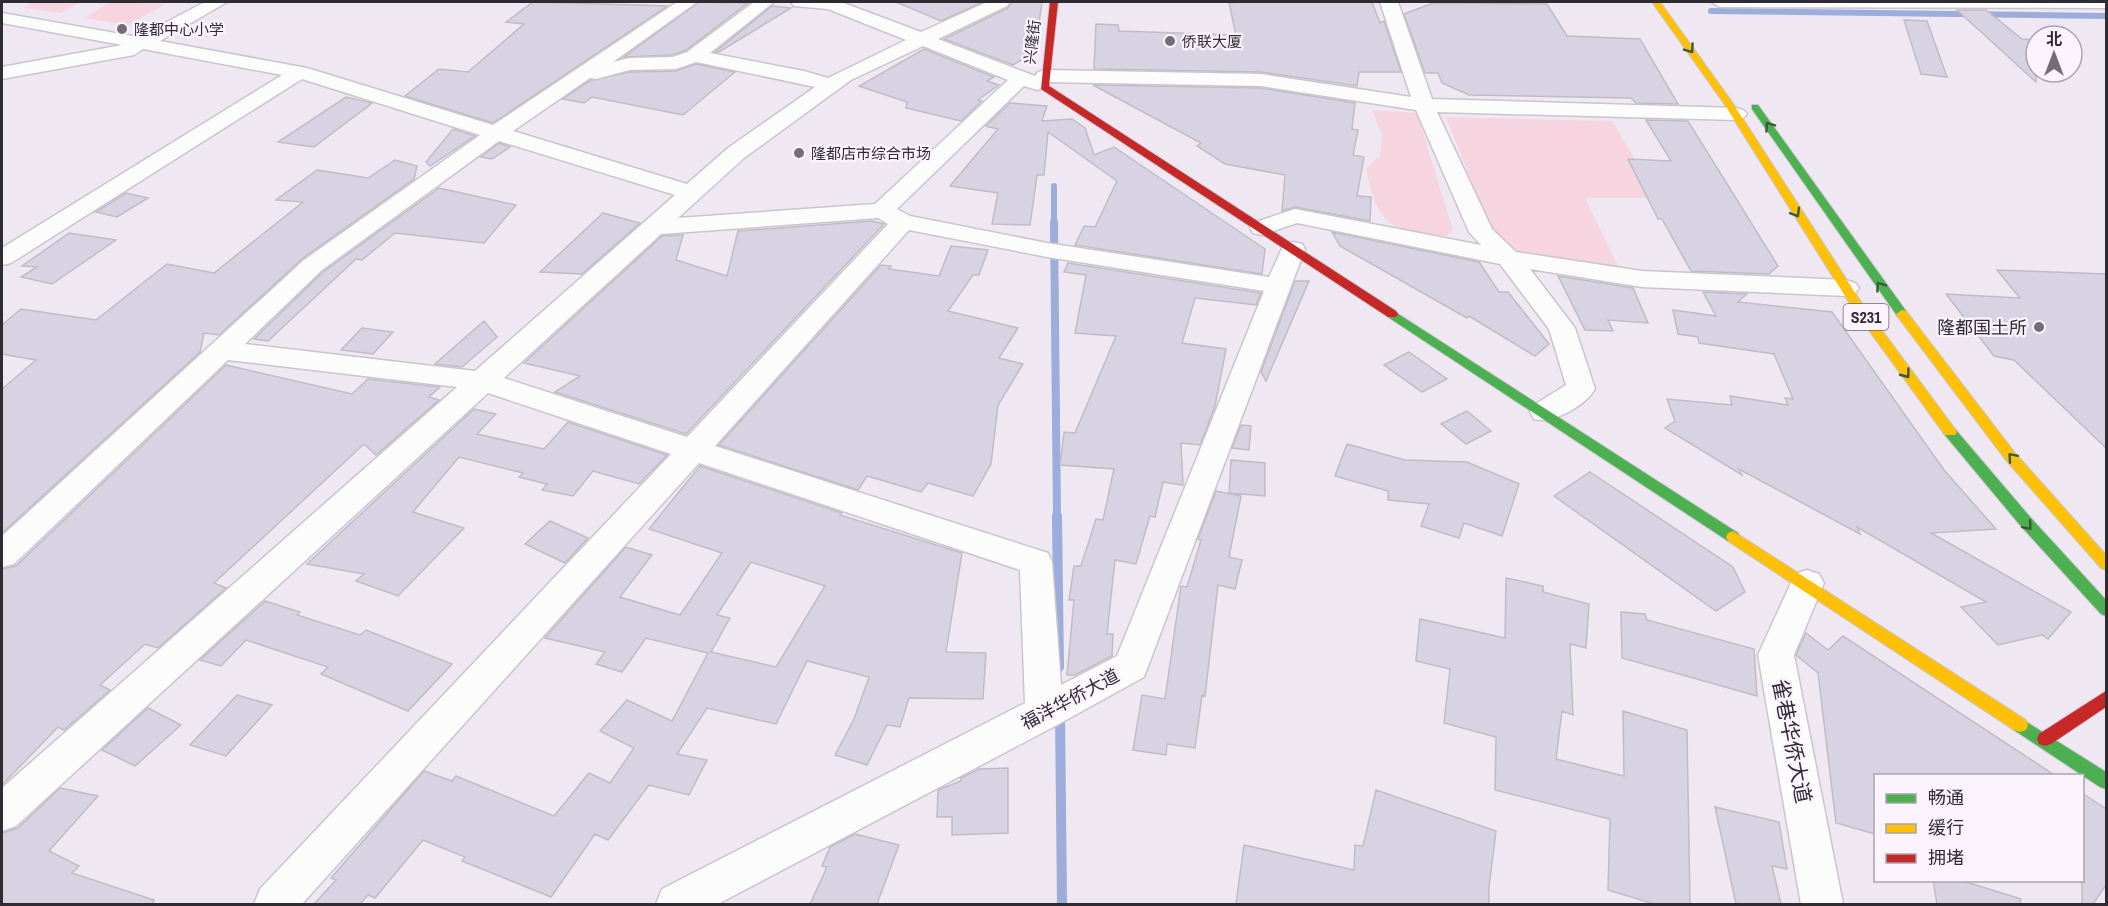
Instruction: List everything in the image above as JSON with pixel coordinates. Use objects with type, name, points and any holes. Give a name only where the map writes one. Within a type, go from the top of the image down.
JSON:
[{"type":"main road","name":"兴隆街","points":[[1044,81],[1054,2]]},
{"type":"main road","name":"S231","points":[[1656,2],[1736,114],[1812,239],[1897,363],[1968,455],[2049,550],[2106,610]]},
{"type":"main road","points":[[1044,81],[1293,249],[2106,780]]},
{"type":"main road","name":"S231","points":[[1745,93],[1912,333],[2000,444],[2106,564]]},
{"type":"main road","points":[[2045,739],[2106,698]]},
{"type":"street","points":[[2,73],[147,44],[218,2]]},
{"type":"street","points":[[2,555],[313,266],[496,133],[688,2]]},
{"type":"street","points":[[576,78],[629,64],[676,63],[694,56],[765,2]]},
{"type":"street","points":[[800,2],[831,4],[1021,78],[1044,81],[1261,80],[1424,105],[1736,114]]},
{"type":"street","points":[[2,813],[736,153],[844,76],[1001,2]]},
{"type":"street","points":[[1389,2],[1424,105],[1481,232],[1508,258],[1562,328],[1581,389],[1544,412]]},
{"type":"street","points":[[1720,2],[2106,3]]},
{"type":"street","points":[[2,18],[300,72],[691,193]]},
{"type":"street","points":[[694,56],[804,77],[830,86]]},
{"type":"street","points":[[2,258],[300,72]]},
{"type":"street","points":[[276,904],[693,450],[892,216],[1021,78]]},
{"type":"street","points":[[653,227],[892,216],[1055,252],[1278,286]]},
{"type":"street","points":[[1262,228],[1295,216],[1508,258],[1642,279],[1846,288]]},
{"type":"street","name":"福洋华侨大道","points":[[676,904],[1131,666],[1293,249]]},
{"type":"street","points":[[222,350],[482,381],[1036,562],[1054,708]]},
{"type":"street","name":"雀巷华侨大道","points":[[1807,583],[1776,655],[1822,904]]},
{"type":"shaded area","points":[[32,2],[81,2],[61,13],[23,8]]},
{"type":"shaded area","points":[[110,2],[166,4],[128,25],[85,18]]},
{"type":"shaded area","points":[[1372,110],[1417,113],[1453,230],[1447,236],[1412,232],[1390,223],[1382,215],[1366,169],[1380,156],[1382,135]]},
{"type":"shaded area","points":[[1446,117],[1612,121],[1658,198],[1585,198],[1623,276],[1508,250],[1495,242]]},
{"type":"building","points":[[533,2],[667,6],[493,123],[405,96],[439,69],[468,72],[524,24],[506,22]]},
{"type":"building","points":[[699,2],[748,3],[686,50],[673,55],[624,57]]},
{"type":"building","points":[[896,2],[983,2],[941,21]]},
{"type":"building","points":[[1012,2],[1042,2],[1035,52],[1013,65],[944,39],[1008,8]]},
{"type":"building","points":[[1372,2],[1380,23],[1384,21],[1401,72],[1359,72],[1357,86],[1261,72],[1094,69],[1096,24],[1118,25],[1119,31],[1236,35],[1229,3]]},
{"type":"building","points":[[1433,3],[1547,4],[1567,36],[1640,39],[1678,104],[1636,103],[1631,98],[1469,95],[1442,83],[1438,73],[1425,73],[1404,14]]},
{"type":"building","points":[[772,6],[791,8],[719,52],[715,52]]},
{"type":"building","points":[[1957,10],[1986,10],[2024,39],[2024,71]]},
{"type":"building","points":[[1904,20],[1927,21],[1947,77],[1921,74]]},
{"type":"building","points":[[924,49],[994,77],[987,81],[999,85],[978,100],[982,101],[961,121],[906,108],[907,102],[859,86]]},
{"type":"building","points":[[696,64],[735,72],[683,115],[592,97],[584,103],[563,99],[591,80],[630,72],[676,71]]},
{"type":"building","points":[[1093,85],[1261,88],[1355,103],[1352,129],[1358,130],[1353,155],[1364,157],[1357,196],[1371,197],[1370,221],[1295,207],[1282,211],[1285,175],[1225,164],[1197,146],[1201,143]]},
{"type":"building","points":[[346,97],[372,103],[314,147],[278,142]]},
{"type":"building","points":[[1010,103],[1047,106],[1042,121],[1072,119],[1085,128],[1094,155],[1114,147],[1265,249],[1262,274],[1075,245],[1084,226],[1095,227],[1117,181],[1048,132],[1044,175],[1037,175],[1030,225],[992,224],[998,193],[950,186],[998,129],[986,126]]},
{"type":"building","points":[[1646,120],[1688,121],[1778,266],[1769,274],[1691,271],[1662,219],[1658,219],[1628,159],[1671,161]]},
{"type":"building","points":[[453,129],[475,136],[430,166],[426,162]]},
{"type":"building","points":[[499,143],[510,147],[492,159],[481,157]]},
{"type":"building","points":[[395,160],[417,166],[414,179],[303,258],[219,335],[204,333],[200,352],[2,533],[2,389],[36,360],[2,354],[2,325],[21,309],[96,320],[167,264],[214,273],[303,202],[276,200],[317,170],[368,178]]},
{"type":"building","points":[[439,188],[516,205],[484,243],[395,233],[362,260],[356,259],[268,341],[254,339],[323,272]]},
{"type":"building","points":[[126,193],[148,198],[117,217],[96,212]]},
{"type":"building","points":[[603,213],[640,223],[582,274],[540,272]]},
{"type":"building","points":[[872,221],[884,224],[686,434],[555,392],[580,376],[524,363],[662,236],[683,235],[676,260],[727,276],[738,231]]},
{"type":"building","points":[[1332,232],[1479,262],[1499,292],[1508,292],[1549,344],[1535,356],[1469,316],[1467,318],[1340,246]]},
{"type":"building","points":[[69,233],[116,240],[52,284],[21,277],[37,267],[22,266]]},
{"type":"building","points":[[951,246],[988,250],[979,275],[973,275],[948,311],[1018,328],[999,358],[1023,364],[998,405],[991,464],[973,496],[928,483],[921,492],[867,476],[858,490],[719,445],[881,265],[891,266],[889,269],[939,276]]},
{"type":"building","points":[[1068,263],[1261,293],[1256,305],[1195,298],[1182,343],[1226,349],[1215,406],[1200,445],[1181,443],[1183,485],[1163,482],[1155,517],[1150,516],[1136,564],[1115,560],[1107,634],[1113,634],[1112,656],[1075,675],[1067,675],[1074,600],[1069,600],[1074,566],[1081,566],[1096,519],[1103,520],[1114,469],[1060,465],[1064,432],[1075,433],[1116,336],[1075,333],[1086,275],[1064,272]]},
{"type":"building","name":"隆都国土所","points":[[1997,270],[2106,274],[2106,448],[2014,360],[1994,356],[1946,294],[2020,298]]},
{"type":"building","points":[[1558,276],[1633,288],[1648,323],[1608,320],[1613,331],[1585,330]]},
{"type":"building","points":[[1295,281],[1309,281],[1266,381],[1261,372]]},
{"type":"building","points":[[1703,292],[1747,294],[1738,302],[1832,312],[1944,470],[1996,529],[1931,533],[2071,612],[2048,639],[2042,635],[1998,645],[1961,607],[1986,602],[1857,527],[1860,534],[1739,469],[1742,475],[1665,428],[1675,421],[1667,399],[1732,405],[1730,396],[1788,405],[1785,398],[1793,399],[1774,354],[1699,343],[1698,337],[1678,334],[1673,310],[1716,316]]},
{"type":"building","points":[[484,321],[497,337],[462,367],[435,364]]},
{"type":"building","points":[[362,328],[393,332],[373,354],[341,350]]},
{"type":"building","points":[[1409,352],[1447,379],[1422,392],[1384,365]]},
{"type":"building","points":[[226,365],[352,394],[368,379],[440,387],[429,397],[439,400],[376,455],[364,444],[214,583],[226,588],[158,648],[145,644],[100,685],[110,690],[64,730],[58,727],[2,785],[2,569],[16,566]]},
{"type":"building","points":[[474,409],[496,414],[477,434],[544,449],[568,422],[667,455],[639,484],[593,471],[573,496],[542,490],[547,484],[519,477],[523,473],[459,457],[413,512],[464,528],[398,596],[356,581],[364,574],[307,564]]},
{"type":"building","points":[[1467,411],[1491,431],[1466,444],[1441,424]]},
{"type":"building","points":[[1241,425],[1251,426],[1249,450],[1232,448]]},
{"type":"building","points":[[1347,444],[1405,460],[1467,462],[1519,484],[1502,536],[1464,523],[1459,538],[1421,526],[1429,504],[1388,500],[1388,491],[1335,476]]},
{"type":"building","points":[[1231,460],[1265,463],[1265,496],[1229,493]]},
{"type":"building","points":[[700,466],[842,513],[840,515],[962,553],[946,652],[986,653],[983,699],[909,698],[900,727],[887,725],[867,765],[835,755],[854,719],[869,677],[807,661],[776,724],[707,708],[677,754],[707,760],[689,795],[649,785],[608,840],[595,834],[551,897],[462,861],[465,857],[423,840],[375,898],[368,895],[360,904],[314,904],[336,880],[331,878],[424,771],[452,781],[456,776],[554,816],[589,773],[610,783],[634,748],[600,731],[627,700],[672,721],[708,653],[646,638],[622,672],[596,664],[605,652],[545,638],[626,547],[652,555],[620,597],[680,615],[722,553],[649,529]],"holes":[[[751,562],[825,586],[776,667],[711,652],[730,618],[717,615]]]},
{"type":"building","points":[[1590,472],[1733,567],[1745,592],[1716,611],[1554,496]]},
{"type":"building","points":[[1216,491],[1241,496],[1229,557],[1242,560],[1235,589],[1218,585],[1205,696],[1202,695],[1195,748],[1167,744],[1166,755],[1133,750],[1142,695],[1165,699],[1181,586],[1187,587],[1201,540],[1198,539]]},
{"type":"building","points":[[550,521],[588,538],[565,563],[525,544]]},
{"type":"building","points":[[1506,578],[1543,586],[1543,592],[1589,604],[1586,648],[1570,644],[1573,715],[1562,711],[1556,759],[1624,776],[1623,711],[1687,730],[1690,904],[1654,904],[1608,890],[1610,819],[1495,790],[1496,737],[1444,723],[1450,669],[1416,661],[1420,619],[1505,638]]},
{"type":"building","points":[[265,601],[300,612],[297,615],[360,635],[366,630],[452,664],[408,711],[321,674],[328,667],[246,640],[221,666],[200,660]]},
{"type":"building","points":[[1621,612],[1645,614],[1647,620],[1754,649],[1757,696],[1622,658]]},
{"type":"building","points":[[1806,633],[1828,650],[1843,636],[2053,774],[1874,774],[1874,834],[1836,823],[1818,673],[1796,655]]},
{"type":"building","points":[[237,695],[272,705],[226,756],[190,745]]},
{"type":"building","points":[[148,708],[181,725],[135,766],[102,750]]},
{"type":"building","points":[[1008,768],[1008,833],[952,835],[952,817],[937,817],[938,790],[961,781],[961,778],[979,769]]},
{"type":"building","points":[[60,788],[98,796],[49,851],[79,866],[72,873],[154,900],[153,904],[2,904],[2,833],[18,828]]},
{"type":"building","points":[[1376,790],[1496,831],[1489,904],[1236,904],[1244,845],[1354,870],[1355,845],[1363,846]]},
{"type":"building","points":[[2084,794],[2106,809],[2106,885],[2093,904],[2082,904]]},
{"type":"building","points":[[1715,807],[1779,822],[1787,869],[1772,866],[1781,904],[1736,904]]},
{"type":"building","points":[[855,834],[899,845],[877,904],[810,904],[827,867],[822,866],[830,847]]},
{"type":"building","points":[[1933,882],[1966,882],[2021,899],[2020,904],[1937,904]]},
{"type":"waterway","points":[[1711,11],[2106,16]]},
{"type":"waterway","points":[[1054,186],[1054,222]]},
{"type":"waterway","points":[[1054,222],[1057,517]]},
{"type":"waterway","points":[[1057,516],[1059,667]]},
{"type":"waterway","points":[[1060,713],[1062,904]]},
{"type":"traffic: fast","points":[[1755,107],[1902,314]]},
{"type":"traffic: fast","points":[[1392,314],[1733,537]]},
{"type":"traffic: fast","points":[[1950,432],[2025,521],[2106,610]]},
{"type":"traffic: fast","points":[[2020,725],[2106,781]]},
{"type":"traffic: slow","points":[[1656,2],[1727,102],[1856,304],[1950,432]]},
{"type":"traffic: slow","points":[[1902,314],[2010,456],[2106,564]]},
{"type":"traffic: slow","points":[[1733,537],[2020,725]]},
{"type":"traffic: jam","points":[[1054,2],[1044,87],[1392,314]]},
{"type":"traffic: jam","points":[[2045,739],[2106,698]]},
{"type":"place","name":"隆都中心小学","points":[[122,29]]},
{"type":"place","name":"侨联大厦","points":[[1170,41]]},
{"type":"place","name":"隆都店市综合市场","points":[[799,153]]},
{"type":"place","name":"隆都国土所","points":[[2039,327]]}]
